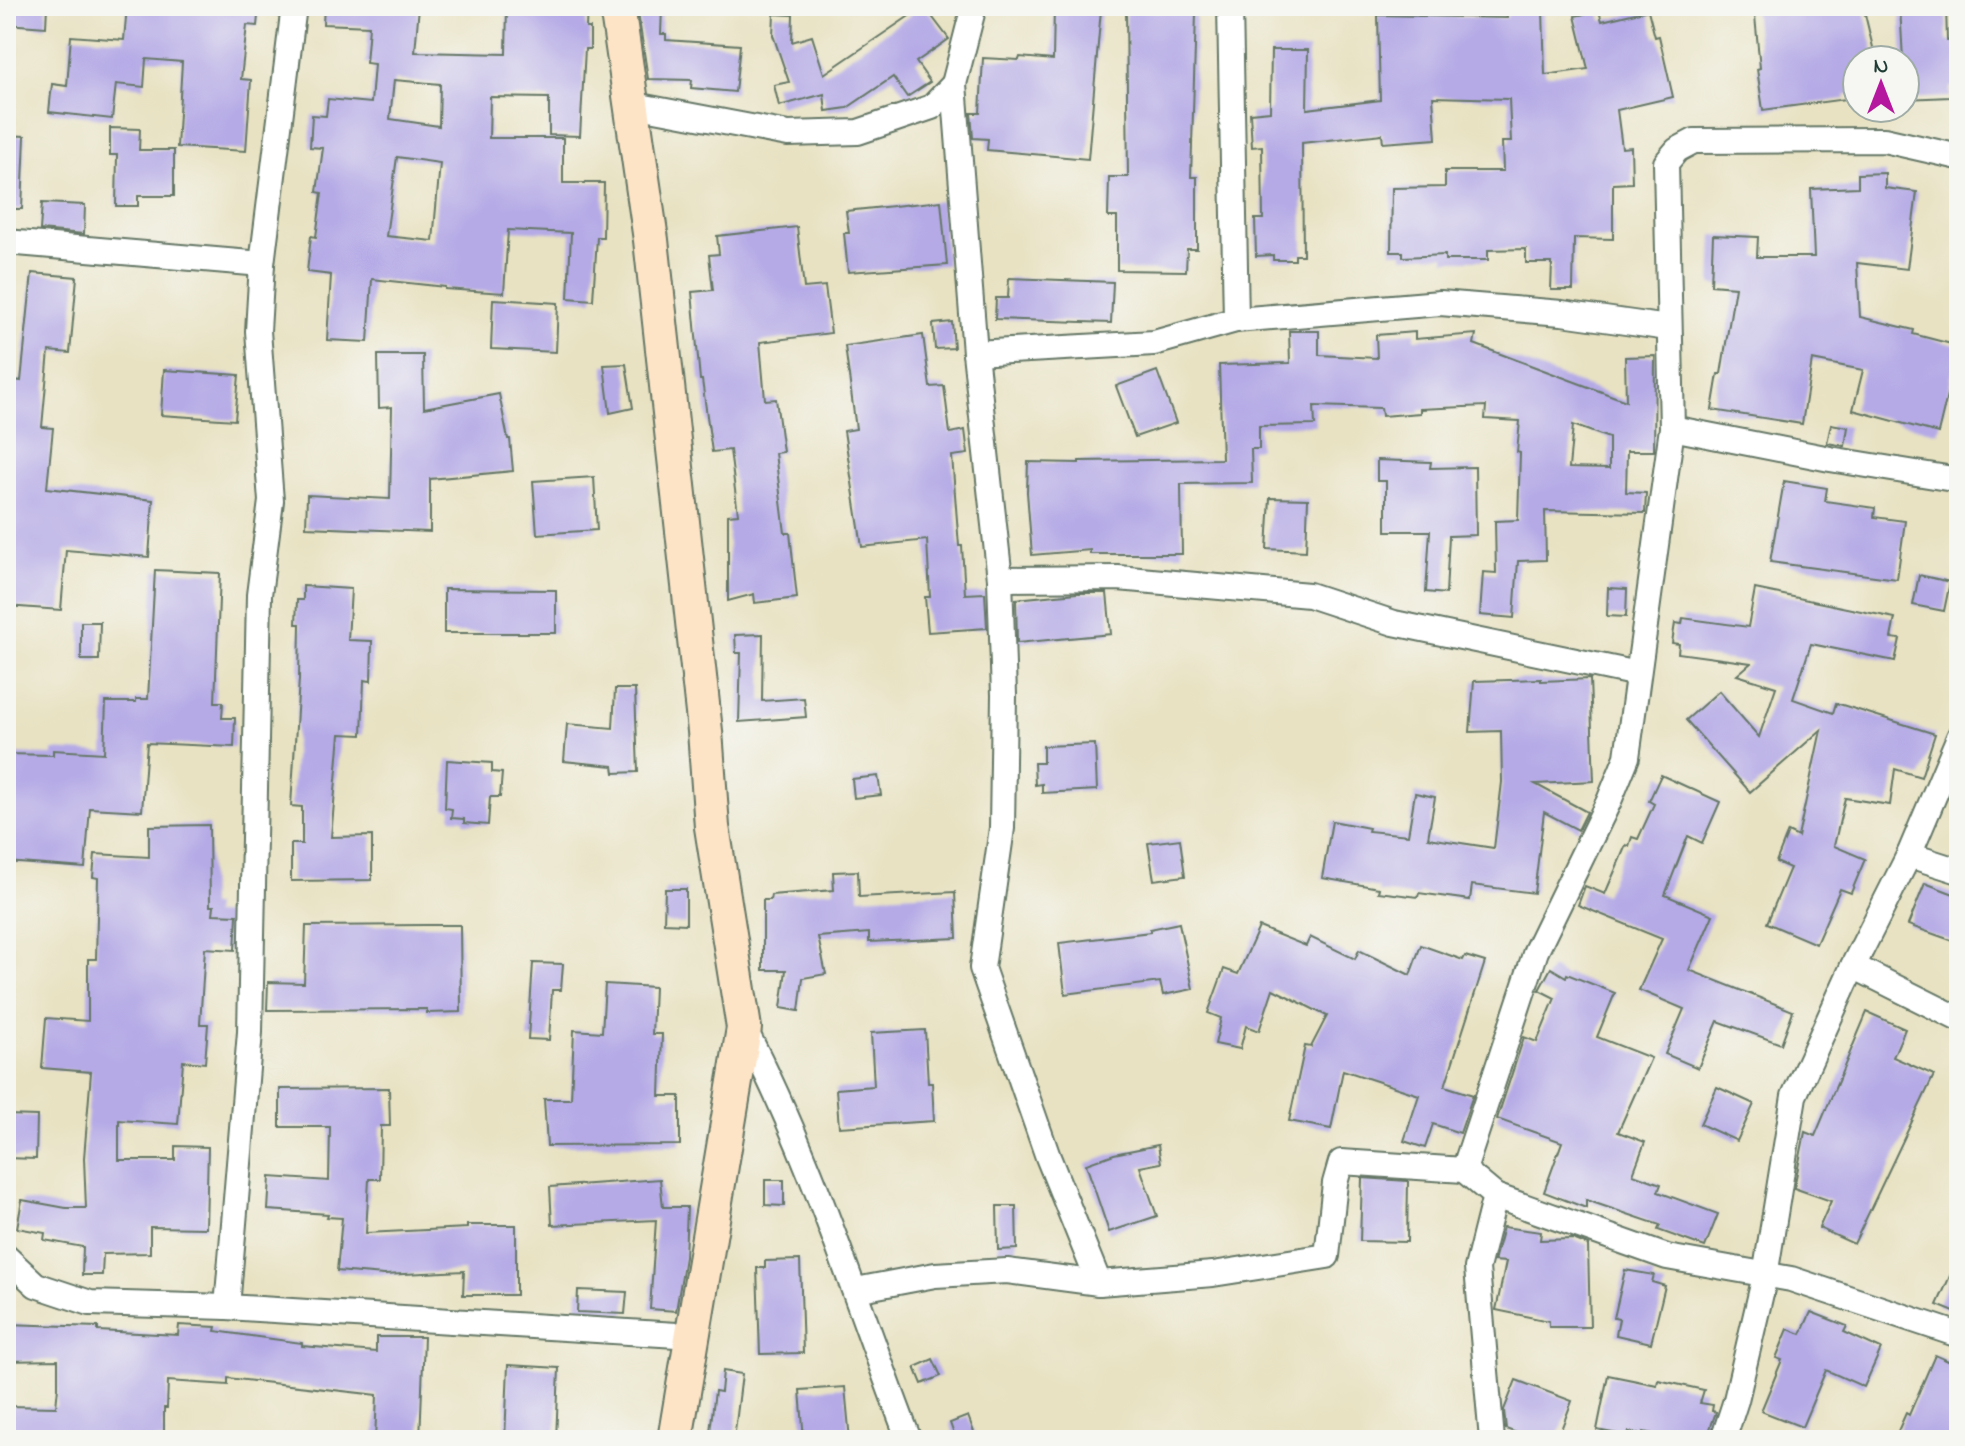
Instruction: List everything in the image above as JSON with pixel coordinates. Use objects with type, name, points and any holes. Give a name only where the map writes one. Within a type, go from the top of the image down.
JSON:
[{"type":"street","points":[[227,1307],[250,1032],[259,595],[271,501],[258,331],[262,264],[294,6]]},
{"type":"street","points":[[617,6],[651,240],[705,731],[712,827],[744,1028],[675,1440]]},
{"type":"street","points":[[974,6],[954,84],[975,353],[1000,579],[1004,695],[1002,828],[982,968],[1048,1157],[1099,1283]]},
{"type":"street","points":[[1230,6],[1236,320]]},
{"type":"street","points":[[629,104],[788,134],[858,132],[932,107],[954,84]]},
{"type":"street","points":[[1464,1170],[1536,951],[1627,757],[1672,428],[1666,163],[1677,150],[1694,141],[1884,140],[1959,157]]},
{"type":"street","points":[[6,242],[262,264]]},
{"type":"street","points":[[975,353],[1154,343],[1236,320],[1440,303],[1562,313],[1668,328]]},
{"type":"street","points":[[1672,428],[1959,480]]},
{"type":"street","points":[[1000,579],[1118,578],[1309,595],[1394,623],[1638,674]]},
{"type":"street","points":[[1723,1440],[1736,1400],[1765,1276],[1794,1096],[1853,966],[1909,855],[1959,737]]},
{"type":"street","points":[[1909,855],[1959,871]]},
{"type":"street","points":[[1853,966],[1959,1019]]},
{"type":"street","points":[[744,1028],[771,1079],[856,1290],[909,1440]]},
{"type":"street","points":[[856,1290],[935,1275],[1007,1271],[1099,1283],[1213,1274],[1327,1256],[1335,1183],[1341,1162],[1464,1170],[1495,1196],[1667,1257],[1791,1279],[1959,1335]]},
{"type":"street","points":[[1492,1440],[1477,1268],[1495,1196]]},
{"type":"street","points":[[6,1257],[36,1285],[90,1303],[227,1307],[693,1336]]},
{"type":"building","points":[[6,6],[47,6],[46,27],[6,24]]},
{"type":"building","points":[[127,6],[259,6],[257,26],[247,25],[241,79],[251,80],[246,151],[177,147],[182,62],[146,59],[144,87],[116,84],[112,119],[49,112],[52,84],[67,86],[71,36],[124,40]]},
{"type":"building","points":[[324,6],[419,6],[415,52],[506,54],[507,6],[587,6],[586,28],[590,28],[590,49],[585,49],[580,136],[549,135],[549,98],[490,97],[489,138],[563,138],[563,183],[604,183],[603,237],[597,237],[593,300],[568,298],[571,233],[508,230],[504,293],[372,279],[368,342],[327,340],[331,275],[307,272],[311,236],[316,237],[322,193],[317,192],[323,148],[310,147],[312,115],[326,116],[328,99],[371,103],[374,64],[366,63],[369,26],[323,24]],"holes":[[[394,80],[440,84],[439,126],[390,119]],[[397,157],[440,163],[433,241],[386,236]]]},
{"type":"building","points":[[637,6],[662,6],[661,34],[666,34],[666,40],[740,45],[735,92],[691,88],[692,80],[648,79]]},
{"type":"building","points":[[924,6],[949,39],[916,62],[930,82],[907,97],[893,77],[847,108],[826,111],[824,94],[779,106],[774,85],[789,82],[773,35],[774,14],[793,15],[792,42],[812,36],[824,74]]},
{"type":"building","points":[[1054,6],[1095,6],[1101,9],[1088,159],[987,150],[988,139],[973,138],[971,113],[980,113],[983,58],[1053,60]]},
{"type":"building","points":[[1754,6],[1863,6],[1872,44],[1841,44],[1841,100],[1763,110],[1757,69],[1760,68]]},
{"type":"building","points":[[1900,6],[1946,6],[1947,41],[1959,40],[1959,87],[1950,87],[1950,97],[1921,98],[1921,44],[1902,44]]},
{"type":"building","points":[[1126,10],[1196,13],[1191,177],[1197,177],[1197,249],[1187,249],[1186,271],[1117,270],[1117,217],[1108,217],[1109,177],[1128,177]]},
{"type":"building","points":[[1648,10],[1655,37],[1659,36],[1673,97],[1617,110],[1622,148],[1631,147],[1632,183],[1613,184],[1613,239],[1574,238],[1573,290],[1551,290],[1552,263],[1526,263],[1526,249],[1488,250],[1488,260],[1445,260],[1445,255],[1403,257],[1403,252],[1391,252],[1392,188],[1445,187],[1445,171],[1503,171],[1502,142],[1511,142],[1509,99],[1433,97],[1436,139],[1383,143],[1382,134],[1302,143],[1303,255],[1295,255],[1295,260],[1273,260],[1273,255],[1256,256],[1255,219],[1263,219],[1262,146],[1252,147],[1250,113],[1270,111],[1271,50],[1308,50],[1307,109],[1380,100],[1378,15],[1507,18],[1507,12],[1543,11],[1545,75],[1588,69],[1575,16],[1599,11],[1602,21]]},
{"type":"building","points":[[110,128],[140,129],[139,150],[174,150],[174,196],[138,196],[138,206],[116,206],[117,155],[110,155]]},
{"type":"building","points":[[6,135],[25,136],[22,209],[6,209]]},
{"type":"building","points":[[1885,173],[1885,188],[1917,192],[1907,269],[1857,263],[1860,317],[1914,330],[1913,334],[1959,346],[1938,433],[1853,410],[1863,370],[1812,360],[1802,424],[1712,410],[1735,287],[1711,285],[1713,235],[1758,237],[1757,257],[1814,257],[1811,189],[1858,187],[1858,174]]},
{"type":"building","points":[[941,201],[947,265],[848,272],[844,233],[849,233],[846,211]]},
{"type":"building","points":[[42,203],[85,205],[84,234],[40,230]]},
{"type":"building","points":[[797,227],[804,288],[825,286],[831,333],[760,342],[765,400],[776,399],[783,452],[775,453],[785,533],[790,533],[797,598],[755,603],[754,594],[728,601],[728,515],[738,514],[730,450],[712,452],[700,380],[692,292],[713,290],[709,255],[719,254],[717,236]]},
{"type":"building","points":[[32,273],[77,277],[70,353],[49,351],[42,427],[53,428],[47,488],[153,500],[149,557],[66,550],[61,610],[6,606],[6,465],[15,380],[21,381]]},
{"type":"building","points":[[1009,278],[1113,282],[1111,323],[995,319],[996,298],[1008,298]]},
{"type":"building","points":[[493,299],[558,303],[556,352],[491,349]]},
{"type":"building","points":[[952,322],[954,348],[935,349],[933,324]]},
{"type":"building","points":[[1289,331],[1319,331],[1319,355],[1377,358],[1376,335],[1415,332],[1415,339],[1476,334],[1474,344],[1626,401],[1625,357],[1655,356],[1654,451],[1627,451],[1626,492],[1646,493],[1645,513],[1545,511],[1546,560],[1518,561],[1514,618],[1480,615],[1483,572],[1496,573],[1495,521],[1518,520],[1520,421],[1485,419],[1486,406],[1420,409],[1420,413],[1382,416],[1381,408],[1314,406],[1315,425],[1259,426],[1259,449],[1251,449],[1252,483],[1181,484],[1182,554],[1090,554],[1090,550],[1032,555],[1028,462],[1222,459],[1219,365],[1290,363]],"holes":[[[1573,425],[1609,438],[1609,469],[1569,468]]]},
{"type":"building","points":[[923,335],[930,387],[944,386],[950,433],[965,430],[968,454],[952,456],[959,546],[962,546],[965,594],[985,593],[987,628],[928,632],[925,597],[930,597],[927,540],[862,547],[844,431],[856,429],[845,346]]},
{"type":"building","points":[[378,355],[423,355],[424,408],[499,394],[510,439],[513,471],[430,479],[430,532],[306,527],[307,495],[390,499],[392,407],[379,408]]},
{"type":"building","points":[[626,364],[633,408],[610,413],[604,365]]},
{"type":"building","points":[[164,370],[239,375],[235,420],[161,415]]},
{"type":"building","points":[[1157,371],[1176,423],[1135,437],[1116,386]]},
{"type":"building","points":[[1831,424],[1848,427],[1845,446],[1827,443]]},
{"type":"building","points":[[1377,460],[1431,462],[1430,468],[1475,467],[1476,535],[1449,536],[1446,594],[1426,592],[1430,531],[1386,531],[1386,481],[1377,481]]},
{"type":"building","points":[[594,477],[597,530],[537,534],[533,481]]},
{"type":"building","points":[[1784,481],[1827,488],[1825,501],[1875,508],[1874,517],[1905,521],[1897,579],[1770,562]]},
{"type":"building","points":[[1270,498],[1308,499],[1306,551],[1267,549]]},
{"type":"building","points":[[155,570],[220,573],[215,702],[223,702],[222,718],[235,718],[234,747],[147,743],[142,811],[90,808],[85,868],[6,862],[6,754],[53,755],[53,750],[104,753],[106,702],[148,699]]},
{"type":"building","points":[[1919,575],[1950,582],[1944,611],[1913,605]]},
{"type":"building","points":[[303,586],[351,589],[348,640],[372,641],[371,681],[364,680],[362,735],[340,734],[331,837],[372,836],[372,880],[291,881],[291,844],[302,844],[302,807],[291,806],[299,679],[297,600],[303,600]]},
{"type":"building","points":[[1608,588],[1627,589],[1626,617],[1607,616]]},
{"type":"building","points":[[444,589],[556,590],[556,633],[444,633]]},
{"type":"building","points":[[1755,589],[1895,618],[1891,638],[1900,639],[1895,661],[1811,644],[1793,699],[1833,713],[1836,703],[1935,734],[1921,777],[1895,769],[1890,805],[1845,798],[1834,846],[1865,859],[1851,893],[1840,889],[1816,944],[1767,923],[1790,868],[1776,862],[1788,832],[1798,837],[1821,730],[1750,792],[1686,720],[1719,691],[1759,737],[1776,687],[1737,675],[1751,663],[1678,653],[1679,644],[1672,643],[1675,623],[1682,624],[1683,618],[1748,627]]},
{"type":"building","points":[[1107,593],[1111,634],[1017,643],[1016,599]]},
{"type":"building","points":[[81,622],[100,622],[99,660],[81,660]]},
{"type":"building","points":[[763,634],[762,701],[804,698],[806,717],[739,722],[741,653],[736,653],[735,635]]},
{"type":"building","points":[[1590,679],[1594,781],[1535,784],[1587,812],[1578,830],[1544,812],[1534,893],[1472,885],[1470,900],[1419,893],[1418,897],[1378,892],[1379,888],[1322,878],[1332,821],[1369,828],[1368,831],[1408,835],[1415,793],[1435,797],[1428,838],[1494,848],[1502,782],[1501,731],[1470,732],[1474,681]]},
{"type":"building","points":[[615,689],[635,689],[638,772],[614,773],[613,766],[564,761],[567,724],[613,728]]},
{"type":"building","points":[[1095,744],[1097,790],[1042,793],[1042,784],[1035,785],[1034,763],[1043,763],[1043,746]]},
{"type":"building","points":[[447,760],[492,763],[492,772],[502,773],[500,797],[490,797],[488,825],[464,823],[464,819],[451,818],[452,809],[445,808]]},
{"type":"building","points":[[1661,775],[1720,802],[1702,843],[1688,836],[1665,895],[1713,915],[1689,970],[1793,1011],[1781,1044],[1718,1021],[1698,1068],[1665,1054],[1684,1009],[1639,990],[1662,939],[1578,905],[1585,886],[1605,894],[1626,845],[1629,846],[1632,837],[1638,839],[1654,804],[1649,801]]},
{"type":"building","points":[[878,776],[881,795],[854,798],[852,779]]},
{"type":"building","points":[[209,825],[210,906],[214,906],[213,914],[237,915],[235,950],[205,948],[200,1024],[208,1024],[205,1063],[183,1061],[178,1124],[119,1120],[119,1160],[175,1160],[175,1146],[208,1147],[206,1228],[150,1227],[150,1253],[103,1254],[102,1275],[82,1275],[83,1247],[44,1240],[45,1233],[17,1228],[22,1200],[66,1208],[86,1208],[84,1158],[91,1072],[42,1068],[46,1018],[88,1021],[88,959],[96,959],[98,878],[93,877],[95,854],[149,857],[149,826]]},
{"type":"building","points":[[1180,839],[1185,876],[1154,880],[1148,843]]},
{"type":"building","points":[[858,871],[859,897],[955,892],[957,938],[869,942],[869,933],[818,937],[826,974],[803,978],[799,1011],[781,1008],[786,970],[763,970],[763,900],[770,900],[771,895],[834,890],[833,872]]},
{"type":"building","points":[[1925,883],[1959,896],[1959,943],[1908,925]]},
{"type":"building","points":[[665,889],[686,889],[686,924],[664,923]]},
{"type":"building","points":[[1179,923],[1193,989],[1163,995],[1160,982],[1065,994],[1059,943],[1150,932],[1150,929]]},
{"type":"building","points":[[460,925],[461,1012],[427,1013],[427,1009],[267,1010],[268,982],[304,983],[306,926]]},
{"type":"building","points":[[1259,927],[1306,946],[1310,937],[1355,959],[1359,950],[1410,975],[1421,945],[1463,960],[1465,956],[1485,962],[1445,1086],[1473,1095],[1460,1133],[1433,1124],[1425,1148],[1404,1141],[1419,1095],[1343,1070],[1331,1129],[1289,1121],[1305,1046],[1311,1047],[1327,1016],[1273,989],[1259,1031],[1246,1026],[1240,1049],[1215,1044],[1221,1018],[1208,1013],[1224,969],[1238,974]]},
{"type":"building","points":[[533,963],[563,964],[561,990],[552,990],[549,1040],[528,1039]]},
{"type":"building","points":[[1551,968],[1566,977],[1567,974],[1615,993],[1597,1037],[1651,1058],[1618,1132],[1645,1142],[1633,1174],[1661,1184],[1658,1192],[1718,1214],[1705,1247],[1658,1230],[1660,1225],[1586,1200],[1586,1208],[1544,1192],[1562,1142],[1497,1119],[1524,1037],[1537,1042],[1555,998],[1539,990]]},
{"type":"building","points":[[605,984],[654,987],[652,1034],[662,1034],[660,1096],[680,1096],[680,1145],[547,1146],[544,1099],[571,1099],[574,1030],[602,1032]]},
{"type":"building","points":[[1867,1012],[1905,1029],[1893,1057],[1934,1075],[1854,1244],[1819,1228],[1831,1201],[1794,1188],[1805,1132],[1815,1136]]},
{"type":"building","points":[[925,1030],[934,1121],[839,1127],[836,1089],[874,1086],[871,1033]]},
{"type":"building","points":[[1717,1087],[1754,1104],[1737,1141],[1700,1124]]},
{"type":"building","points":[[389,1088],[390,1126],[381,1126],[380,1179],[369,1179],[366,1233],[467,1228],[467,1225],[516,1225],[516,1295],[463,1295],[464,1271],[384,1275],[337,1271],[342,1218],[327,1217],[328,1214],[268,1210],[270,1177],[329,1181],[330,1127],[280,1127],[280,1089]]},
{"type":"building","points":[[6,1115],[37,1116],[36,1159],[6,1158]]},
{"type":"building","points":[[1158,1145],[1161,1163],[1140,1167],[1157,1216],[1109,1232],[1086,1164],[1114,1154]]},
{"type":"building","points":[[1362,1178],[1408,1181],[1407,1242],[1360,1241]]},
{"type":"building","points":[[660,1179],[663,1207],[687,1207],[685,1257],[676,1311],[650,1309],[656,1220],[552,1225],[550,1187]]},
{"type":"building","points":[[765,1180],[784,1180],[784,1206],[765,1205]]},
{"type":"building","points":[[997,1206],[1016,1206],[1017,1249],[998,1250]]},
{"type":"building","points":[[1503,1227],[1541,1232],[1540,1240],[1573,1239],[1588,1245],[1590,1327],[1549,1327],[1549,1321],[1496,1310],[1506,1262],[1494,1261]]},
{"type":"building","points":[[1959,1256],[1959,1314],[1937,1305]]},
{"type":"building","points":[[800,1260],[803,1353],[760,1354],[757,1268],[765,1268],[765,1261]]},
{"type":"building","points":[[1625,1270],[1654,1275],[1652,1282],[1665,1286],[1651,1343],[1616,1335],[1619,1319],[1614,1318]]},
{"type":"building","points":[[578,1290],[627,1292],[625,1314],[577,1312]]},
{"type":"building","points":[[1811,1312],[1847,1326],[1844,1332],[1881,1349],[1864,1387],[1826,1370],[1802,1427],[1761,1411],[1782,1360],[1776,1358],[1788,1329],[1801,1334]]},
{"type":"building","points":[[6,1324],[98,1327],[98,1331],[178,1335],[179,1325],[216,1327],[215,1331],[302,1343],[302,1346],[376,1352],[376,1337],[424,1337],[420,1440],[375,1440],[377,1395],[228,1378],[228,1385],[168,1381],[164,1440],[6,1439],[7,1406],[56,1407],[58,1360],[6,1361]]},
{"type":"building","points":[[1935,1355],[1959,1366],[1959,1440],[1894,1440],[1906,1413],[1909,1415]]},
{"type":"building","points":[[933,1359],[941,1376],[922,1384],[915,1367]]},
{"type":"building","points":[[508,1365],[559,1368],[556,1440],[505,1440]]},
{"type":"building","points":[[723,1371],[742,1374],[734,1440],[709,1440],[715,1391],[721,1392]]},
{"type":"building","points":[[1608,1375],[1657,1385],[1658,1380],[1704,1390],[1700,1403],[1713,1405],[1712,1411],[1716,1412],[1706,1440],[1682,1440],[1643,1432],[1642,1435],[1629,1432],[1628,1436],[1597,1430]]},
{"type":"building","points":[[1516,1380],[1572,1401],[1557,1440],[1535,1440],[1506,1429],[1504,1410]]},
{"type":"building","points":[[845,1387],[850,1440],[804,1440],[800,1390]]},
{"type":"building","points":[[968,1416],[977,1440],[956,1440],[950,1423]]}]
